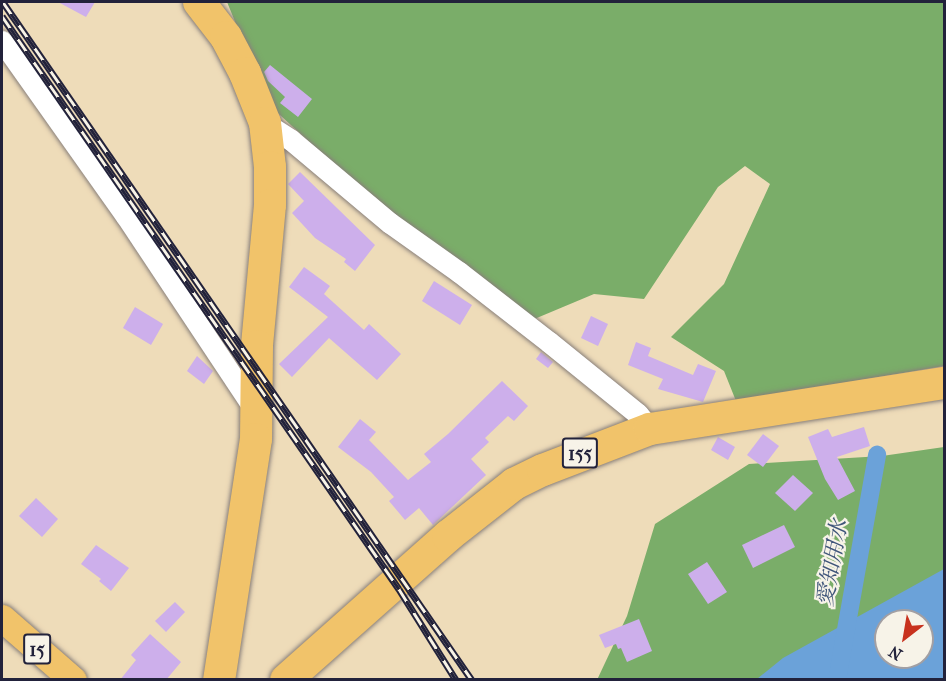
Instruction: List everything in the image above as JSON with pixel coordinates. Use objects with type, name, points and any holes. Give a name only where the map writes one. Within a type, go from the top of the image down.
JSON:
[{"type":"highway","points":[[199,2],[226,37],[265,123],[270,167],[270,205],[257,346],[255,439],[219,680]]},
{"type":"highway","name":"155","points":[[286,680],[448,536],[514,484],[578,454],[650,429],[945,383]]},
{"type":"main road","name":"15","points":[[2,618],[73,680]]},
{"type":"street","points":[[2,41],[126,216],[256,412]]},
{"type":"street","points":[[265,123],[291,140],[390,223],[459,272],[549,342],[638,414],[650,429]]},
{"type":"green space","points":[[227,2],[944,2],[944,366],[736,401],[724,371],[671,337],[724,284],[770,184],[745,166],[718,187],[644,299],[594,294],[532,320],[398,223],[269,105]]},
{"type":"green space","points":[[944,447],[944,679],[597,680],[627,616],[655,524],[749,464],[882,456]]},
{"type":"water","points":[[944,569],[944,679],[757,679],[783,658]]},
{"type":"building","points":[[58,2],[95,2],[86,17]]},
{"type":"building","points":[[270,65],[312,99],[298,117],[280,103],[285,97],[268,81],[264,72]]},
{"type":"building","points":[[300,172],[375,245],[355,271],[344,262],[346,259],[315,238],[292,213],[304,201],[288,184]]},
{"type":"building","points":[[304,267],[330,286],[324,294],[364,330],[369,324],[401,354],[377,380],[329,338],[292,377],[279,364],[328,317],[289,287]]},
{"type":"building","points":[[434,281],[472,305],[460,325],[422,301]]},
{"type":"building","points":[[135,307],[163,324],[151,345],[123,328]]},
{"type":"building","points":[[591,316],[608,324],[598,346],[581,338]]},
{"type":"building","points":[[636,342],[651,348],[648,356],[693,375],[698,364],[716,371],[703,402],[658,389],[663,379],[628,365]]},
{"type":"building","points":[[541,352],[553,362],[548,368],[536,359]]},
{"type":"building","points":[[197,356],[213,371],[204,384],[187,371]]},
{"type":"building","points":[[502,381],[528,406],[514,421],[508,416],[485,438],[489,442],[471,459],[486,475],[433,525],[419,508],[405,520],[389,501],[394,497],[371,472],[338,447],[360,419],[376,432],[369,440],[408,480],[431,462],[424,454]]},
{"type":"building","points":[[864,427],[870,446],[837,457],[855,491],[838,500],[825,479],[808,437],[828,429],[832,437]]},
{"type":"building","points":[[763,434],[779,446],[763,467],[747,455]]},
{"type":"building","points":[[718,437],[735,447],[728,460],[711,450]]},
{"type":"building","points":[[793,475],[813,493],[795,511],[775,493]]},
{"type":"building","points":[[36,498],[58,519],[42,537],[19,516]]},
{"type":"building","points":[[784,525],[795,547],[753,568],[742,545]]},
{"type":"building","points":[[96,545],[129,568],[111,591],[99,581],[101,579],[81,564]]},
{"type":"building","points":[[707,562],[727,592],[708,604],[688,574]]},
{"type":"building","points":[[175,602],[185,612],[166,632],[155,621]]},
{"type":"building","points":[[639,619],[652,651],[627,662],[621,648],[618,649],[616,644],[605,648],[599,635]]},
{"type":"building","points":[[150,634],[181,662],[166,680],[120,680],[136,660],[131,655]]},
{"type":"waterway","name":"愛知用水","points":[[837,680],[877,455]]},
{"type":"railway","points":[[3,2],[472,680]]},
{"type":"railway","points":[[2,16],[399,589],[456,680]]}]
